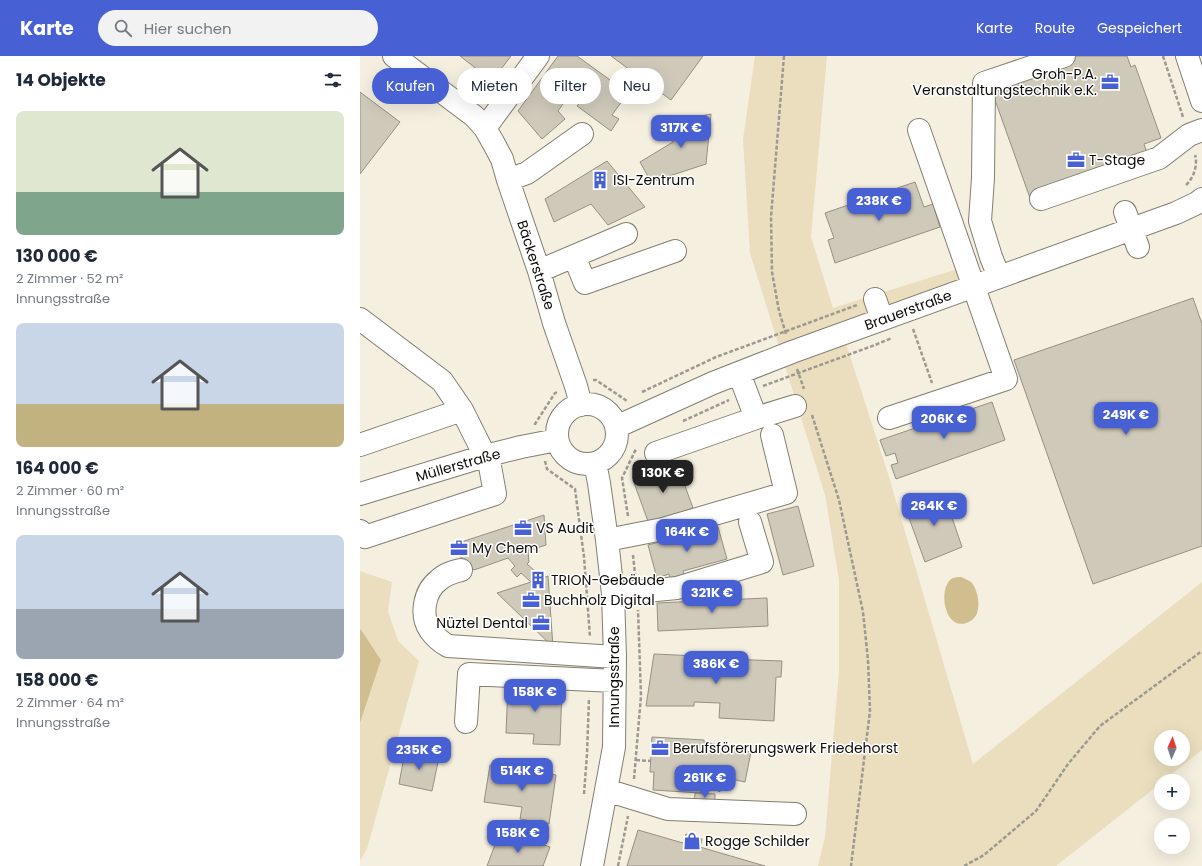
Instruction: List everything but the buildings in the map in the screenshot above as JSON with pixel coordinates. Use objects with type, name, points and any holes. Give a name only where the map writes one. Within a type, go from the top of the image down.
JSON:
[{"type":"street","points":[[485,128],[538,56]]},
{"type":"street","points":[[999,277],[980,221],[983,178],[984,84],[1064,56]]},
{"type":"street","name":"Bäckerstraße","points":[[403,59],[474,116],[485,128],[502,160],[581,405]]},
{"type":"street","points":[[1193,62],[1202,101]]},
{"type":"street","points":[[889,418],[1006,379],[919,130]]},
{"type":"street","points":[[1041,199],[1159,158],[1189,135],[1202,130]]},
{"type":"street","points":[[508,180],[527,173],[582,134]]},
{"type":"street","name":"Brauerstraße","points":[[616,427],[713,383],[743,383],[792,352],[888,328],[974,286],[1176,213],[1202,199]]},
{"type":"street","points":[[539,271],[626,234]]},
{"type":"street","points":[[574,256],[585,283],[675,251]]},
{"type":"street","points":[[875,299],[888,328]]},
{"type":"street","points":[[360,319],[442,381],[462,410],[486,455],[495,494],[365,536],[360,531]]},
{"type":"street","points":[[743,383],[756,418]]},
{"type":"street","points":[[647,448],[804,404]]},
{"type":"street","points":[[581,405],[592,405],[603,409],[611,417],[616,427],[617,439],[613,450],[605,458],[595,463],[582,464],[571,460],[562,451],[557,440],[557,428],[562,417],[570,409],[581,405]]},
{"type":"street","points":[[360,445],[462,410]]},
{"type":"street","points":[[607,540],[663,529],[786,493],[772,435]]},
{"type":"street","name":"Müllerstraße","points":[[360,494],[486,455],[557,440]]},
{"type":"street","name":"Innungsstraße","points":[[592,866],[614,747],[615,680],[613,594],[607,540],[595,463]]},
{"type":"street","points":[[613,594],[677,588],[762,562],[750,522]]},
{"type":"street","points":[[461,570],[450,573],[438,580],[430,590],[425,603],[424,616],[429,628],[437,639],[448,646],[615,657]]},
{"type":"street","points":[[466,722],[469,674],[615,680]]},
{"type":"street","points":[[606,790],[668,809],[795,814]]},
{"type":"path","points":[[784,56],[771,217],[772,272],[779,311],[788,339]]},
{"type":"path","points":[[677,424],[743,383],[799,373],[875,346],[888,328]]},
{"type":"path","points":[[906,332],[913,329],[938,402]]},
{"type":"path","points":[[796,366],[799,373],[804,404],[841,507],[863,612],[868,660],[870,710],[852,866]]},
{"type":"path","points":[[588,382],[596,380],[627,400],[629,405]]},
{"type":"path","points":[[537,430],[535,424],[554,393],[562,391]]},
{"type":"path","points":[[622,478],[647,448]]},
{"type":"path","points":[[545,460],[547,469],[575,489],[582,487]]},
{"type":"path","points":[[964,866],[984,855],[1036,811],[1068,764],[1100,726],[1202,651]]},
{"type":"path","points":[[636,760],[651,761]]},
{"type":"shaded area","points":[[755,56],[827,56],[811,237],[833,308],[967,266],[974,286],[843,334],[889,477],[973,764],[1202,582],[1202,750],[1190,760],[1190,730],[1154,730],[1154,766],[1182,766],[1172,774],[1154,774],[1154,789],[1056,866],[818,866],[825,837],[839,671],[839,580],[825,495],[750,253],[743,139]]},
{"type":"shaded area","points":[[360,571],[392,582],[388,611],[398,641],[419,661],[367,849],[360,861],[360,723],[381,660],[360,629]]},
{"type":"shaded area","points":[[961,577],[972,583],[978,597],[978,608],[975,617],[963,624],[956,623],[951,618],[947,611],[944,594],[946,586],[950,580]]},
{"type":"shaded area","points":[[360,629],[381,660],[360,723]]},
{"type":"place","name":"Groh-P.A. Veranstaltungstechnik e.K.","points":[[1110,82]]},
{"type":"place","name":"T-Stage","points":[[1076,160]]},
{"type":"place","name":"ISI-Zentrum","points":[[600,180]]},
{"type":"place","name":"VS Audit","points":[[523,528]]},
{"type":"place","name":"My Chem","points":[[459,548]]},
{"type":"place","name":"TRION-Gebäude","points":[[538,580]]},
{"type":"place","name":"Buchholz Digital","points":[[531,600]]},
{"type":"place","name":"Nüztel Dental","points":[[541,623]]},
{"type":"place","name":"Berufsförerungswerk Friedehorst","points":[[660,748]]},
{"type":"place","name":"Rogge Schilder","points":[[692,841]]}]
